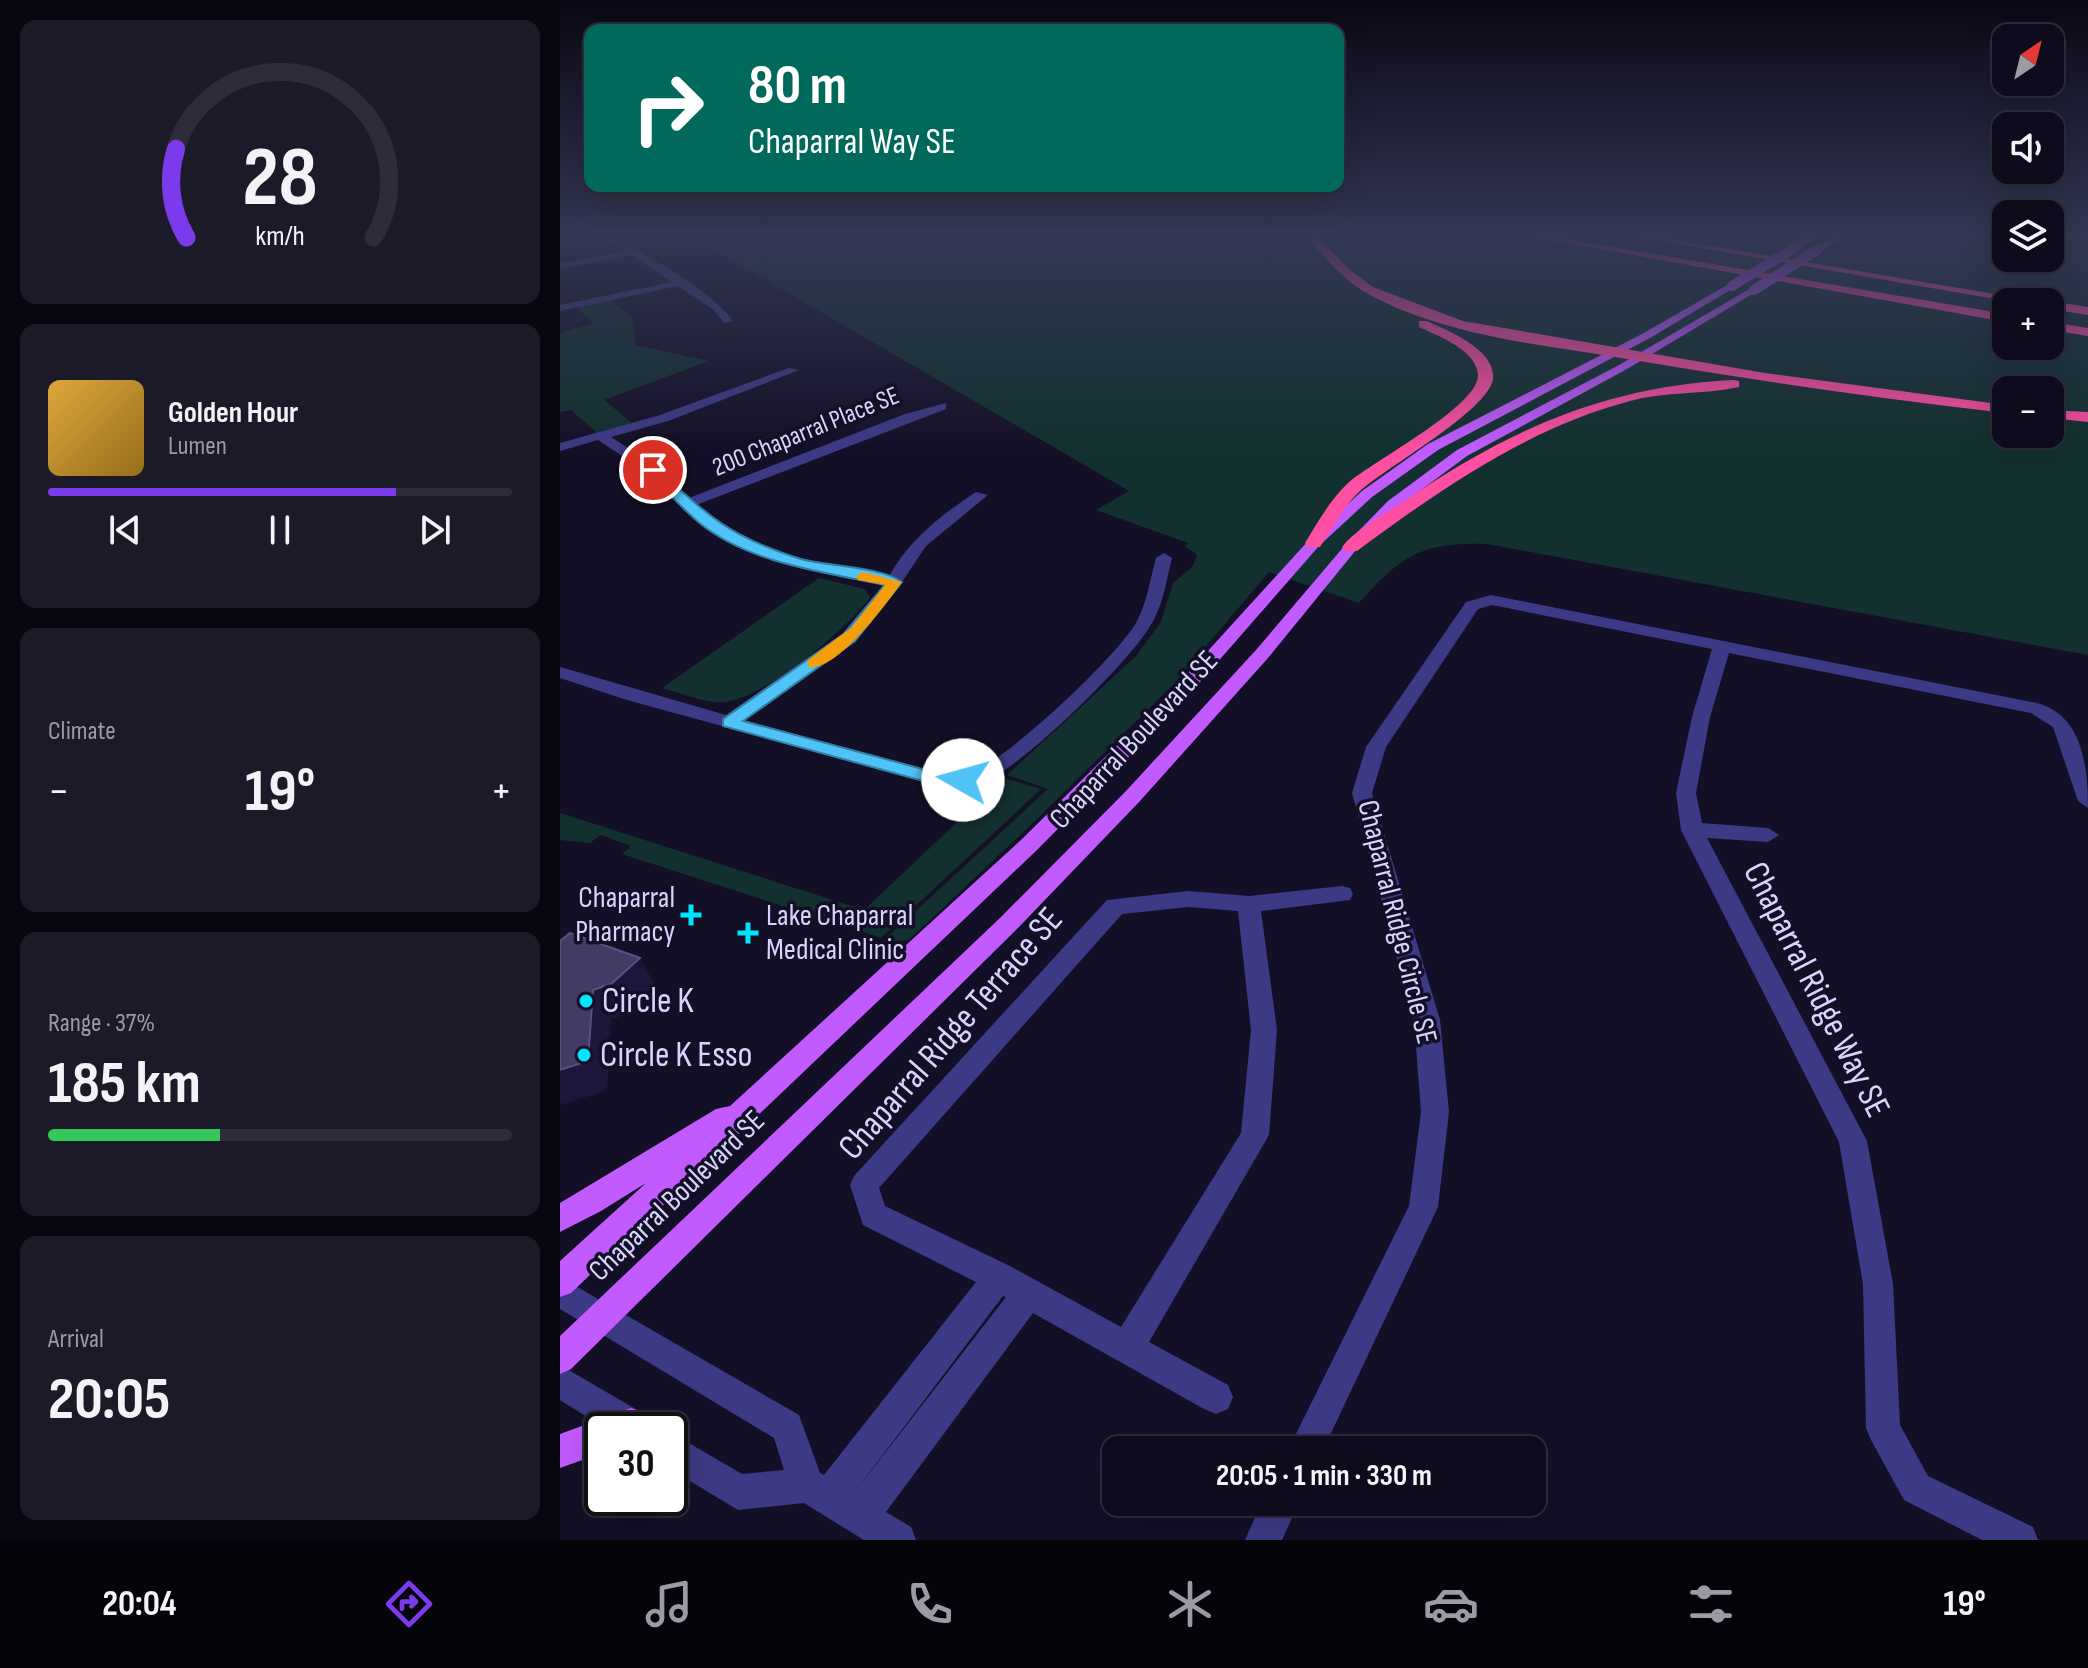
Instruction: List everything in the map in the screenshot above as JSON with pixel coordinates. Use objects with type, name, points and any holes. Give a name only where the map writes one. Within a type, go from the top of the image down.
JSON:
[{"type":"highway","points":[[1314,543],[1332,510],[1346,495],[1390,459],[1467,409],[1481,394],[1487,378],[1482,361],[1467,347],[1390,308]]},
{"type":"highway","points":[[1412,308],[1476,327],[1614,353],[1992,410]]},
{"type":"highway","points":[[1947,308],[1992,316]]},
{"type":"highway","points":[[2068,308],[2088,311]]},
{"type":"highway","points":[[2064,328],[2088,332]]},
{"type":"highway","points":[[1351,547],[1423,495],[1486,456],[1578,411],[1643,391],[1691,384],[1754,385],[1992,410]]},
{"type":"highway","points":[[2064,417],[2088,419]]},
{"type":"main road","name":"Chaparral Boulevard SE","points":[[560,1282],[770,1089],[1108,767],[1234,636],[1314,543],[1367,494],[1416,458],[1693,308]]},
{"type":"main road","name":"Chaparral Boulevard SE","points":[[560,1358],[1009,923],[1133,796],[1262,654],[1351,547],[1393,504],[1450,461],[1724,308]]},
{"type":"main road","points":[[560,1218],[591,1202],[770,1089]]},
{"type":"main road","points":[[560,1451],[584,1443]]},
{"type":"street","points":[[717,308],[728,321]]},
{"type":"street","points":[[560,447],[602,437],[793,370]]},
{"type":"street","name":"200 Chaparral Place SE","points":[[687,503],[751,483],[849,437],[942,406]]},
{"type":"street","points":[[602,437],[653,470],[707,523],[752,547],[799,563],[894,582]]},
{"type":"street","points":[[729,722],[849,637],[894,582],[907,555],[920,540],[981,495]]},
{"type":"street","points":[[560,672],[934,778],[954,781],[975,778],[1004,761],[1130,645],[1151,611],[1164,558]]},
{"type":"street","name":"Chaparral Ridge Circle SE","points":[[1312,1436],[1423,1207],[1435,1112],[1427,1020],[1362,793],[1376,747],[1472,606],[1491,600],[1721,649],[2037,709],[2062,724],[2088,801]]},
{"type":"street","name":"Chaparral Ridge Way SE","points":[[1721,649],[1701,717],[1686,793],[1692,830],[1853,1141],[1878,1284],[1883,1428],[1916,1488],[2020,1540]]},
{"type":"street","points":[[1692,830],[1768,835]]},
{"type":"street","name":"Chaparral Ridge Terrace SE","points":[[1216,1397],[999,1277],[873,1215],[864,1185],[1115,906],[1188,899],[1249,904],[1342,894]]},
{"type":"street","points":[[1127,1348],[1255,1135],[1264,1030],[1249,904]]},
{"type":"street","points":[[818,1491],[999,1277]]},
{"type":"street","points":[[560,1292],[787,1427],[818,1491]]},
{"type":"street","points":[[861,1517],[1028,1293]]},
{"type":"street","points":[[560,1381],[599,1412]]},
{"type":"street","points":[[688,1460],[738,1492],[818,1491],[898,1540]]},
{"type":"street","points":[[1263,1540],[1274,1516]]},
{"type":"green space","points":[[577,308],[620,308],[632,317],[636,345],[709,361],[604,400],[632,423],[597,433],[571,410],[560,412],[560,333],[594,323]]},
{"type":"green space","points":[[814,308],[1992,308],[1992,360],[2064,360],[2064,308],[2088,308],[2088,655],[1487,544],[1445,546],[1414,555],[1387,574],[1359,603],[1269,572],[1174,684],[1033,823],[910,939],[870,953],[1048,789],[1007,775],[1136,656],[1161,622],[1173,583],[1193,566],[1197,555],[1185,546],[1188,543],[1096,510],[1129,491]]},
{"type":"green space","points":[[819,578],[865,589],[870,598],[842,628],[802,662],[739,699],[715,702],[662,688]]},
{"type":"green space","points":[[1004,778],[1041,789],[881,938],[622,854],[631,846],[601,835],[590,843],[560,840],[560,813],[864,910]]},
{"type":"building","points":[[570,933],[640,958],[611,984],[593,990],[588,1061],[560,1070],[560,941]]},
{"type":"slow traffic","points":[[814,663],[857,630],[894,582],[863,576]]},
{"type":"place","name":"Chaparral Pharmacy","points":[[691,915]]},
{"type":"place","name":"Lake Chaparral Medical Clinic","points":[[748,933]]},
{"type":"place","name":"Circle K","points":[[586,1001]]},
{"type":"place","name":"Circle K Esso","points":[[584,1055]]},
{"type":"route","points":[[653,470],[707,523],[734,539],[799,563],[894,582],[870,616],[849,637],[729,722],[934,778],[963,780]]}]
